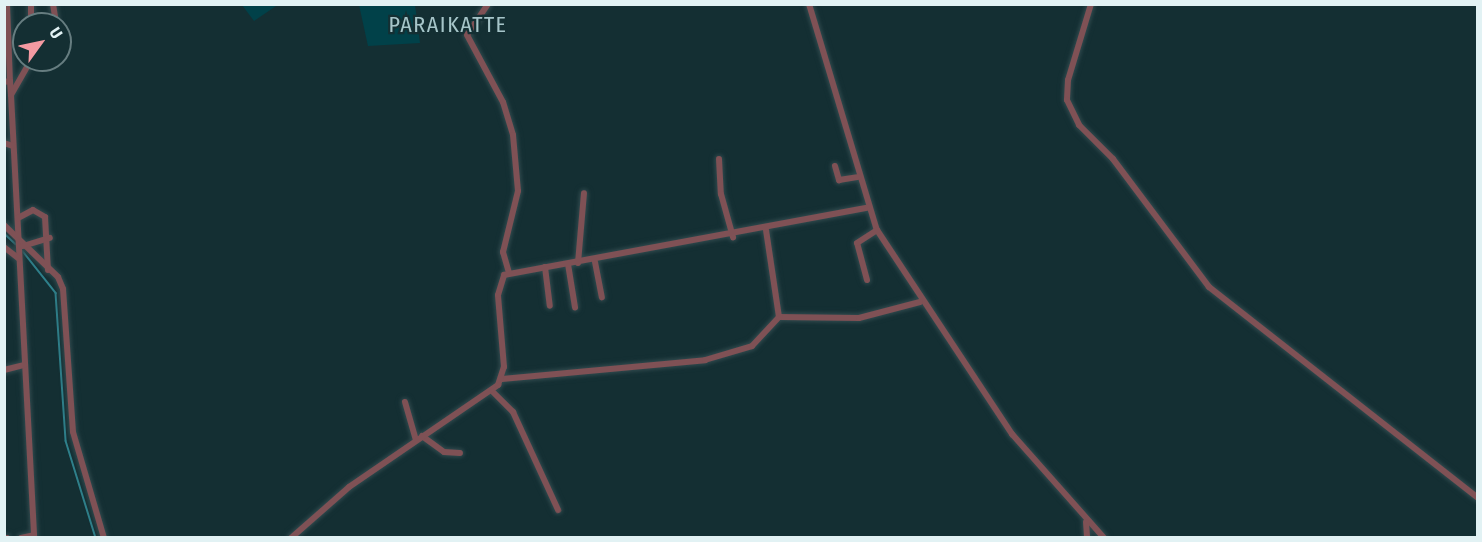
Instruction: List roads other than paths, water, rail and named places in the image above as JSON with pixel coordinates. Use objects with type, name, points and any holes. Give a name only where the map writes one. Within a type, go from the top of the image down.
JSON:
[{"type":"street","points":[[7,4],[7,81],[11,95],[34,536],[21,537]]},
{"type":"street","points":[[488,4],[467,34],[512,129],[518,191],[503,252],[509,273]]},
{"type":"street","points":[[809,4],[867,208],[877,230],[920,302],[1012,434],[1086,522],[1104,537]]},
{"type":"street","points":[[1090,4],[1067,100],[1079,125],[1113,159],[1209,288],[1478,498]]},
{"type":"street","points":[[11,95],[24,72]]},
{"type":"street","points":[[4,143],[14,146]]},
{"type":"street","points":[[719,159],[721,194],[733,237]]},
{"type":"street","points":[[835,166],[839,180],[859,177]]},
{"type":"street","points":[[578,263],[584,193]]},
{"type":"street","points":[[291,537],[349,487],[492,391],[502,379],[498,285],[509,273],[595,262],[733,237],[867,208]]},
{"type":"street","points":[[18,218],[40,211],[50,238],[48,270]]},
{"type":"street","points":[[4,225],[19,249],[48,270],[63,289],[73,432],[104,537]]},
{"type":"street","points":[[502,379],[724,356],[761,340],[779,317],[766,230]]},
{"type":"street","points":[[867,280],[857,243],[877,230]]},
{"type":"street","points":[[4,247],[19,249],[50,238]]},
{"type":"street","points":[[595,262],[602,297]]},
{"type":"street","points":[[568,264],[575,307]]},
{"type":"street","points":[[545,267],[550,306]]},
{"type":"street","points":[[779,317],[866,318],[920,302]]},
{"type":"street","points":[[4,370],[24,365]]},
{"type":"street","points":[[492,391],[513,412],[558,510]]},
{"type":"street","points":[[405,402],[419,438],[444,452],[460,453]]},
{"type":"street","points":[[1086,522],[1087,537]]},
{"type":"waterway","points":[[4,233],[16,244]]},
{"type":"waterway","points":[[22,250],[56,293],[66,441],[96,538]]},
{"type":"district","name":"PARAIKATTE","points":[[448,25]]}]
